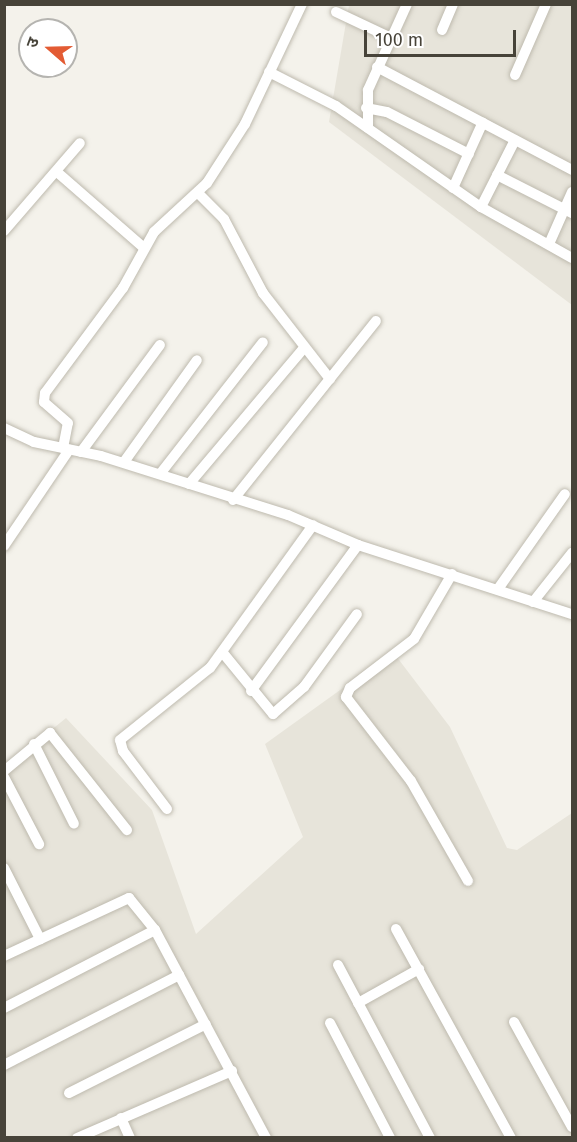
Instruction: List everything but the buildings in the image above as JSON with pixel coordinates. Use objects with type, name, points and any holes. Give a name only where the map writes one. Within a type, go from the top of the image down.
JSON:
[{"type":"street","points":[[4,546],[66,449],[68,423],[43,398],[123,288],[143,247],[198,193],[245,124],[302,4]]},
{"type":"street","points":[[368,128],[366,108],[377,66],[407,4]]},
{"type":"street","points":[[442,30],[453,4]]},
{"type":"street","points":[[515,75],[546,4]]},
{"type":"street","points":[[336,12],[391,38]]},
{"type":"street","points":[[377,66],[573,170]]},
{"type":"street","points":[[269,72],[368,128],[481,207],[573,258]]},
{"type":"street","points":[[366,108],[387,112],[469,154]]},
{"type":"street","points":[[453,189],[483,122]]},
{"type":"street","points":[[481,207],[516,140]]},
{"type":"street","points":[[4,231],[80,143]]},
{"type":"street","points":[[57,172],[143,247]]},
{"type":"street","points":[[497,175],[568,211]]},
{"type":"street","points":[[549,244],[568,211],[573,192]]},
{"type":"street","points":[[198,193],[228,224],[263,293],[330,379]]},
{"type":"street","points":[[233,500],[376,321]]},
{"type":"street","points":[[160,474],[263,342]]},
{"type":"street","points":[[81,452],[160,345]]},
{"type":"street","points":[[189,484],[304,348]]},
{"type":"street","points":[[124,462],[197,360]]},
{"type":"street","points":[[4,428],[66,449],[124,462],[313,525],[357,545],[573,614]]},
{"type":"street","points":[[498,589],[565,494]]},
{"type":"street","points":[[167,809],[123,752],[120,740],[223,653],[313,525]]},
{"type":"street","points":[[251,691],[357,545]]},
{"type":"street","points":[[533,602],[573,553]]},
{"type":"street","points":[[452,574],[414,639],[350,688],[346,697],[411,781],[468,881]]},
{"type":"street","points":[[223,653],[251,691],[273,714],[304,687],[357,614]]},
{"type":"street","points":[[4,771],[50,733],[127,830]]},
{"type":"street","points":[[34,744],[74,824]]},
{"type":"street","points":[[4,777],[39,844]]},
{"type":"street","points":[[4,868],[40,939]]},
{"type":"street","points":[[4,956],[124,897],[154,930],[266,1137]]},
{"type":"street","points":[[396,929],[511,1137]]},
{"type":"street","points":[[4,1008],[154,930]]},
{"type":"street","points":[[338,965],[430,1137]]},
{"type":"street","points":[[358,1003],[419,969]]},
{"type":"street","points":[[4,1065],[179,975]]},
{"type":"street","points":[[514,1022],[573,1127]]},
{"type":"street","points":[[330,1023],[390,1137]]},
{"type":"street","points":[[69,1092],[206,1024]]},
{"type":"street","points":[[77,1137],[232,1071]]},
{"type":"street","points":[[121,1118],[130,1137]]},
{"type":"shaded area","points":[[349,5],[572,5],[572,305],[329,122]]},
{"type":"shaded area","points":[[393,652],[450,727],[507,848],[517,850],[572,813],[572,1137],[5,1138],[5,768],[66,718],[152,810],[196,934],[303,837],[265,744]]}]
